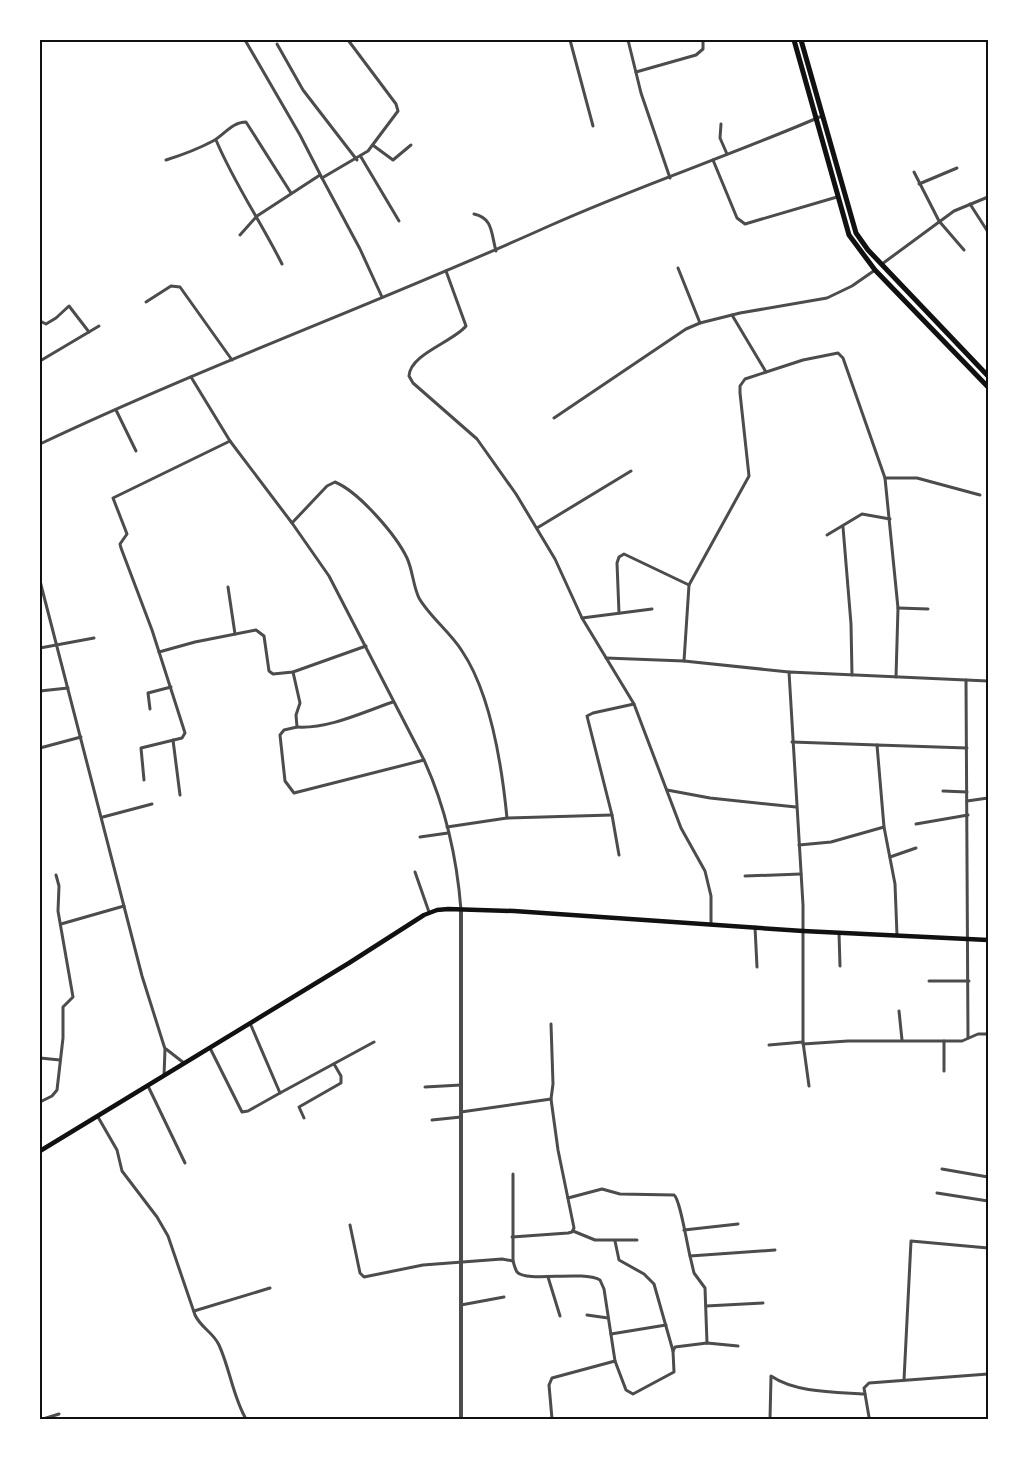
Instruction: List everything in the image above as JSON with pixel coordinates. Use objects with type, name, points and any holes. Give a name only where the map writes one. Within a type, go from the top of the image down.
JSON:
[{"type":"highway","points":[[794,40],[849,236],[875,270],[988,387]]},
{"type":"highway","points":[[801,40],[856,233],[882,264],[988,376]]},
{"type":"highway","points":[[955,351],[960,346]]},
{"type":"main road","points":[[40,1151],[429,912],[461,910],[711,923],[803,931],[988,940]]},
{"type":"street","points":[[245,40],[360,249],[382,297]]},
{"type":"street","points":[[240,235],[257,216],[291,193],[361,157],[374,146],[376,140],[397,114],[398,108],[348,40]]},
{"type":"street","points":[[570,40],[593,126]]},
{"type":"street","points":[[628,40],[646,108],[670,178]]},
{"type":"street","points":[[636,72],[696,55],[703,49],[703,40]]},
{"type":"street","points":[[277,44],[303,90],[357,160]]},
{"type":"street","points":[[40,444],[191,377],[496,250],[549,226],[822,116]]},
{"type":"street","points":[[166,160],[216,140],[236,124],[246,122],[291,193]]},
{"type":"street","points":[[721,124],[720,138],[727,154]]},
{"type":"street","points":[[216,140],[228,170],[257,216],[282,264]]},
{"type":"street","points":[[374,146],[394,160],[411,145]]},
{"type":"street","points":[[361,157],[399,221]]},
{"type":"street","points":[[713,160],[737,218],[746,224],[837,197]]},
{"type":"street","points":[[919,184],[957,168]]},
{"type":"street","points":[[914,172],[939,221],[964,250]]},
{"type":"street","points":[[882,264],[939,221],[970,204],[988,197]]},
{"type":"street","points":[[970,204],[988,232]]},
{"type":"street","points":[[474,214],[486,217],[488,220],[496,250]]},
{"type":"street","points":[[678,268],[700,323]]},
{"type":"street","points":[[554,418],[674,336],[700,323],[732,315],[827,298],[852,286],[875,270]]},
{"type":"street","points":[[446,271],[466,326],[420,358],[412,366],[409,376],[413,383],[477,439],[537,528],[563,576],[582,618],[634,704],[681,828],[701,862],[709,881],[711,923]]},
{"type":"street","points":[[146,302],[171,286],[180,288],[232,360]]},
{"type":"street","points":[[40,321],[46,324],[51,322],[69,306],[89,332]]},
{"type":"street","points":[[732,315],[766,372]]},
{"type":"street","points":[[40,361],[99,326]]},
{"type":"street","points":[[684,661],[689,585],[748,480],[744,414],[740,386],[742,381],[803,360],[836,353],[840,355],[862,409],[885,478],[890,506],[898,608],[896,678]]},
{"type":"street","points":[[191,377],[230,441],[292,523],[329,576],[424,760],[434,782],[447,827],[461,910],[461,1419]]},
{"type":"street","points":[[116,410],[136,451]]},
{"type":"street","points":[[144,780],[141,748],[182,738],[185,733],[159,652],[121,548],[120,544],[127,534],[114,498],[230,441]]},
{"type":"street","points":[[537,528],[631,471]]},
{"type":"street","points":[[885,478],[917,478],[980,495]]},
{"type":"street","points":[[292,523],[327,486],[335,482],[346,488],[373,513],[401,546],[408,560],[421,601],[463,652],[480,690],[498,752],[507,818]]},
{"type":"street","points":[[828,535],[862,514],[890,518]]},
{"type":"street","points":[[843,526],[851,624],[852,675]]},
{"type":"street","points":[[619,613],[617,563],[619,557],[624,554],[689,585]]},
{"type":"street","points":[[40,581],[103,817],[124,906],[150,1002],[165,1048],[164,1076]]},
{"type":"street","points":[[228,587],[235,634]]},
{"type":"street","points":[[898,608],[928,610]]},
{"type":"street","points":[[582,618],[652,609]]},
{"type":"street","points":[[159,652],[195,642],[261,631],[266,641],[269,671],[273,674],[293,672],[366,646]]},
{"type":"street","points":[[40,648],[94,638]]},
{"type":"street","points":[[606,658],[684,661],[789,672],[988,681]]},
{"type":"street","points":[[293,672],[300,702],[296,715],[297,727]]},
{"type":"street","points":[[789,672],[796,807],[802,874],[803,1043],[809,1086]]},
{"type":"street","points":[[966,680],[969,939],[968,1038]]},
{"type":"street","points":[[150,709],[148,693],[171,687]]},
{"type":"street","points":[[40,691],[68,688]]},
{"type":"street","points":[[393,702],[334,722],[284,730],[280,735],[285,781],[294,793],[299,793],[325,783],[424,760]]},
{"type":"street","points":[[619,855],[612,815],[587,716],[634,704]]},
{"type":"street","points":[[40,748],[81,737]]},
{"type":"street","points":[[173,740],[180,795]]},
{"type":"street","points":[[792,742],[967,748]]},
{"type":"street","points":[[877,745],[884,827],[895,884],[897,935]]},
{"type":"street","points":[[667,790],[710,798],[796,807]]},
{"type":"street","points":[[943,791],[967,792]]},
{"type":"street","points":[[967,801],[988,798]]},
{"type":"street","points":[[103,817],[152,804]]},
{"type":"street","points":[[447,827],[507,818],[612,815]]},
{"type":"street","points":[[916,824],[968,815]]},
{"type":"street","points":[[799,845],[830,842],[884,827]]},
{"type":"street","points":[[420,837],[448,833]]},
{"type":"street","points":[[890,857],[916,848]]},
{"type":"street","points":[[415,872],[429,912]]},
{"type":"street","points":[[745,876],[802,874]]},
{"type":"street","points":[[40,1102],[52,1096],[57,1090],[63,1007],[72,1000],[73,994],[61,924],[56,875]]},
{"type":"street","points":[[61,924],[124,906]]},
{"type":"street","points":[[755,927],[757,967]]},
{"type":"street","points":[[839,932],[840,966]]},
{"type":"street","points":[[929,981],[969,982]]},
{"type":"street","points":[[899,1011],[902,1040]]},
{"type":"street","points":[[250,1023],[280,1093]]},
{"type":"street","points":[[551,1024],[553,1118],[574,1228],[573,1231]]},
{"type":"street","points":[[769,1044],[902,1040],[962,1041],[988,1034]]},
{"type":"street","points":[[944,1040],[944,1070]]},
{"type":"street","points":[[210,1048],[242,1112],[248,1111],[374,1042]]},
{"type":"street","points":[[165,1048],[184,1063]]},
{"type":"street","points":[[40,1058],[60,1060]]},
{"type":"street","points":[[304,1118],[299,1107],[341,1083],[341,1076],[334,1064]]},
{"type":"street","points":[[425,1087],[461,1085]]},
{"type":"street","points":[[148,1086],[185,1163]]},
{"type":"street","points":[[462,1112],[552,1099]]},
{"type":"street","points":[[98,1117],[117,1150],[122,1171],[157,1217],[168,1236],[194,1311],[201,1325],[211,1332],[219,1345],[246,1419]]},
{"type":"street","points":[[432,1120],[461,1117]]},
{"type":"street","points":[[942,1169],[988,1177]]},
{"type":"street","points":[[513,1174],[513,1261],[518,1273],[548,1277],[591,1276],[600,1280],[604,1289],[615,1361],[626,1390],[633,1394],[674,1372],[673,1351],[654,1284],[644,1274],[619,1260],[615,1241]]},
{"type":"street","points":[[568,1198],[602,1189],[613,1194],[674,1195],[679,1201],[683,1230],[694,1273],[705,1288],[707,1342]]},
{"type":"street","points":[[937,1194],[988,1201]]},
{"type":"street","points":[[683,1230],[738,1224]]},
{"type":"street","points":[[350,1225],[360,1273],[364,1277],[423,1265],[461,1261],[513,1261]]},
{"type":"street","points":[[512,1237],[573,1231],[595,1240],[637,1240]]},
{"type":"street","points":[[904,1380],[911,1241],[988,1248]]},
{"type":"street","points":[[690,1256],[775,1250]]},
{"type":"street","points":[[548,1277],[560,1316]]},
{"type":"street","points":[[194,1311],[270,1288]]},
{"type":"street","points":[[461,1305],[504,1297]]},
{"type":"street","points":[[706,1306],[763,1303]]},
{"type":"street","points":[[587,1316],[608,1318]]},
{"type":"street","points":[[610,1334],[666,1325]]},
{"type":"street","points":[[673,1351],[675,1347],[685,1344],[707,1342],[738,1346]]},
{"type":"street","points":[[552,1419],[549,1385],[552,1378],[615,1361]]},
{"type":"street","points":[[869,1416],[864,1388],[867,1384],[988,1374]]},
{"type":"street","points":[[770,1419],[771,1376],[786,1384],[865,1394]]},
{"type":"street","points":[[43,1419],[59,1414]]}]
